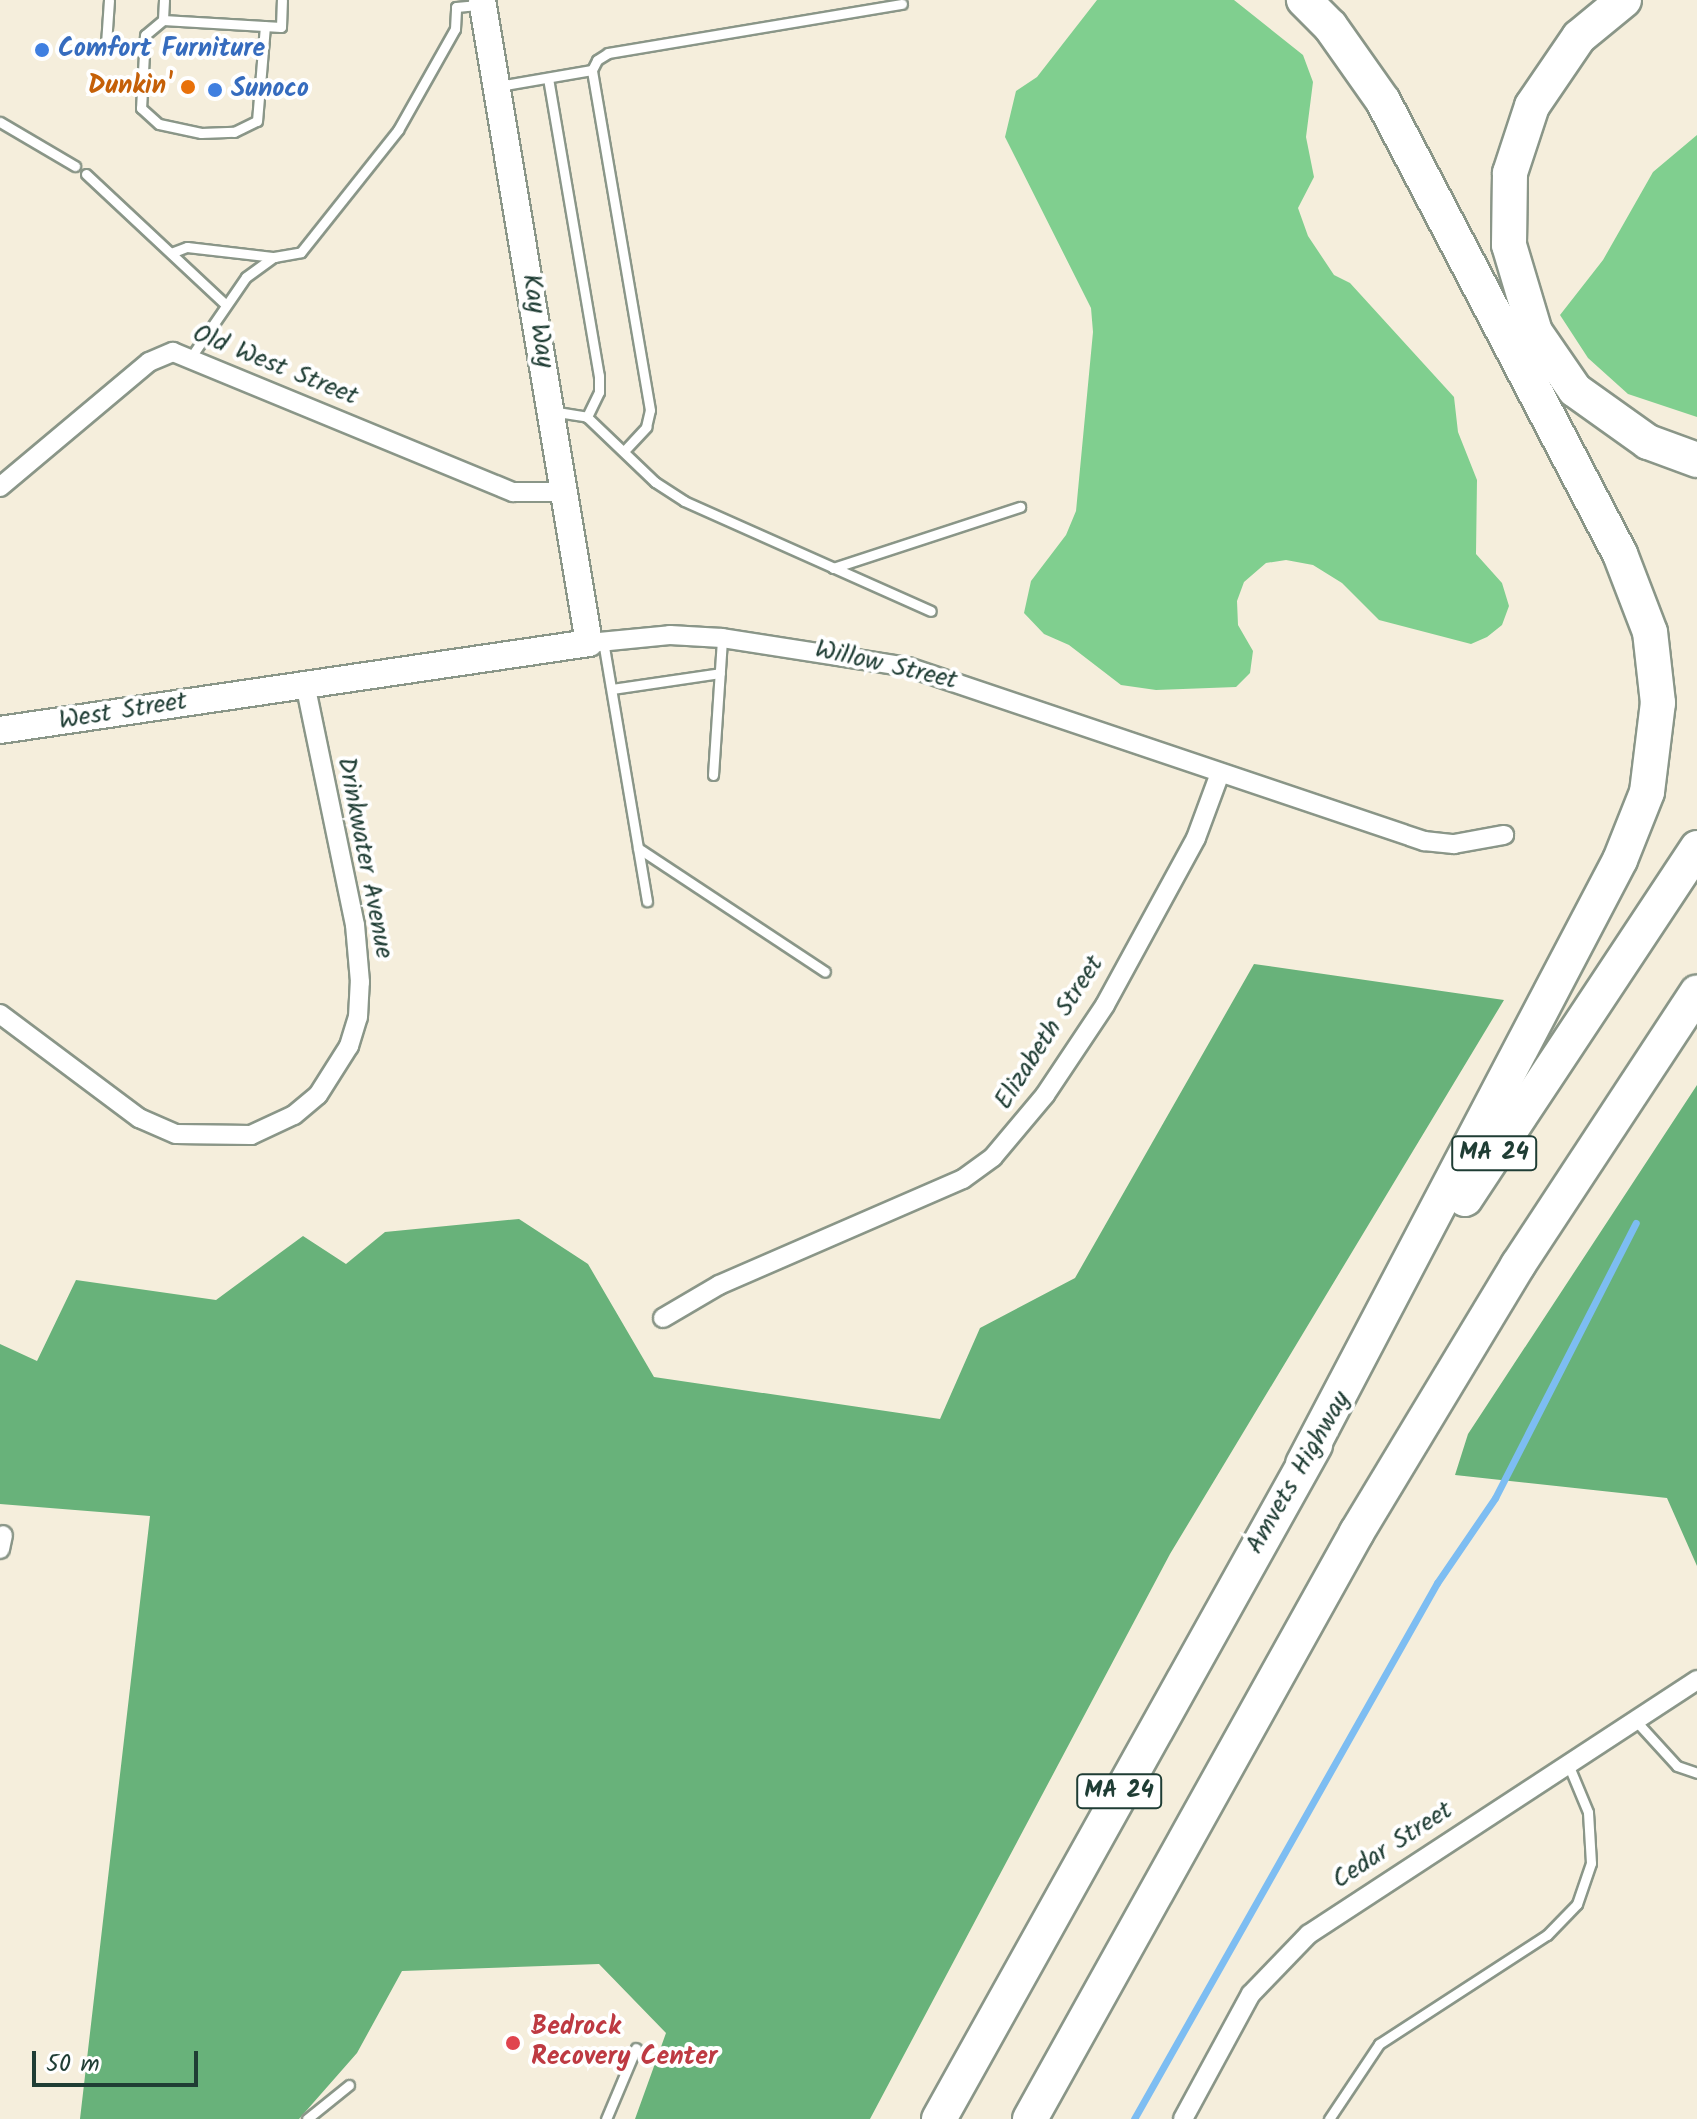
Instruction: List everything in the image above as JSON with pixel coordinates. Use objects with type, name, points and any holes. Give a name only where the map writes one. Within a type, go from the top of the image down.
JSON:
[{"type":"highway","points":[[1303,1464],[1620,860],[1647,792],[1658,703],[1650,632],[1620,554],[1383,101],[1330,26],[1304,0]]},
{"type":"highway","points":[[1624,0],[1572,45],[1532,106],[1510,173],[1509,245],[1535,332],[1575,390],[1648,442],[1697,460]]},
{"type":"highway","name":"Amvets Highway","points":[[939,2119],[1303,1464],[1483,1171],[1697,848]]},
{"type":"highway","name":"MA 24","points":[[1030,2119],[1357,1532],[1518,1265],[1697,994]]},
{"type":"street","name":"Kay Way","points":[[482,2],[499,86],[564,492],[596,642]]},
{"type":"street","name":"Old West Street","points":[[0,487],[154,358],[173,352],[513,492],[564,492]]},
{"type":"street","name":"Willow Street","points":[[245,693],[596,642],[670,635],[722,638],[832,651],[920,670],[1424,841],[1454,844],[1504,835]]},
{"type":"street","name":"Drinkwater Avenue","points":[[0,1014],[139,1118],[176,1134],[251,1135],[294,1115],[318,1095],[349,1046],[358,1017],[360,982],[355,925],[305,684]]},
{"type":"street","name":"West Street","points":[[0,730],[245,693]]},
{"type":"street","name":"Elizabeth Street","points":[[663,1318],[719,1285],[952,1184],[993,1157],[1045,1095],[1105,1005],[1196,838],[1220,773]]},
{"type":"street","name":"Cedar Street","points":[[1183,2119],[1246,2001],[1285,1955],[1336,1914],[1697,1680]]},
{"type":"lane","points":[[106,44],[109,0]]},
{"type":"lane","points":[[163,20],[164,0]]},
{"type":"lane","points":[[265,26],[257,121],[234,132],[201,133],[159,124],[141,108],[145,35],[163,20],[265,26],[281,27],[282,0]]},
{"type":"lane","points":[[171,253],[187,247],[274,257],[294,255],[308,246],[392,139],[455,29],[456,3],[482,2]]},
{"type":"lane","points":[[499,86],[592,70],[608,53],[902,4]]},
{"type":"lane","points":[[592,70],[650,410],[646,427],[624,451]]},
{"type":"lane","points":[[548,78],[599,376],[599,392],[587,417]]},
{"type":"lane","points":[[0,122],[75,166]]},
{"type":"lane","points":[[86,174],[225,304]]},
{"type":"lane","points":[[191,357],[225,304],[253,269],[274,257]]},
{"type":"lane","points":[[551,411],[587,417],[673,495],[931,611]]},
{"type":"lane","points":[[833,568],[1020,507]]},
{"type":"lane","points":[[713,775],[722,638]]},
{"type":"lane","points":[[596,642],[612,689],[647,901]]},
{"type":"lane","points":[[612,689],[720,673]]},
{"type":"lane","points":[[638,848],[825,972]]},
{"type":"lane","points":[[1635,1720],[1677,1766],[1697,1773]]},
{"type":"lane","points":[[1329,2119],[1379,2044],[1547,1935],[1577,1904],[1591,1863],[1588,1812],[1568,1764]]},
{"type":"lane","points":[[606,2119],[636,2048]]},
{"type":"lane","points":[[307,2119],[349,2085]]},
{"type":"green space","points":[[1097,0],[1234,0],[1303,55],[1313,82],[1306,137],[1314,177],[1298,208],[1308,236],[1334,275],[1350,283],[1454,397],[1458,432],[1477,480],[1476,554],[1502,583],[1509,606],[1502,625],[1487,637],[1471,644],[1379,620],[1342,583],[1313,565],[1286,560],[1266,563],[1244,582],[1237,601],[1238,625],[1253,651],[1250,673],[1236,687],[1156,690],[1121,685],[1069,645],[1044,634],[1024,613],[1031,581],[1066,535],[1076,511],[1093,332],[1091,308],[1005,137],[1016,91],[1037,77]]},
{"type":"green space","points":[[1697,135],[1697,417],[1628,394],[1588,358],[1560,315],[1603,260],[1653,172]]},
{"type":"green space","points":[[1254,964],[1504,1000],[1170,1554],[870,2119],[635,2119],[666,2033],[599,1964],[402,1971],[357,2053],[299,2119],[80,2119],[150,1516],[0,1504],[0,1344],[37,1361],[76,1280],[216,1300],[303,1236],[346,1264],[385,1232],[519,1219],[588,1264],[654,1377],[940,1419],[980,1328],[1075,1278]]},
{"type":"green space","points":[[1697,1085],[1697,1566],[1667,1498],[1455,1475],[1468,1434]]},
{"type":"waterway","points":[[1134,2119],[1437,1583],[1495,1498],[1636,1223]]},
{"type":"place","name":"Comfort Furniture","points":[[42,50]]},
{"type":"place","name":"Dunkin'","points":[[188,87]]},
{"type":"place","name":"Sunoco","points":[[215,90]]},
{"type":"place","name":"Bedrock Recovery Center","points":[[513,2043]]}]
